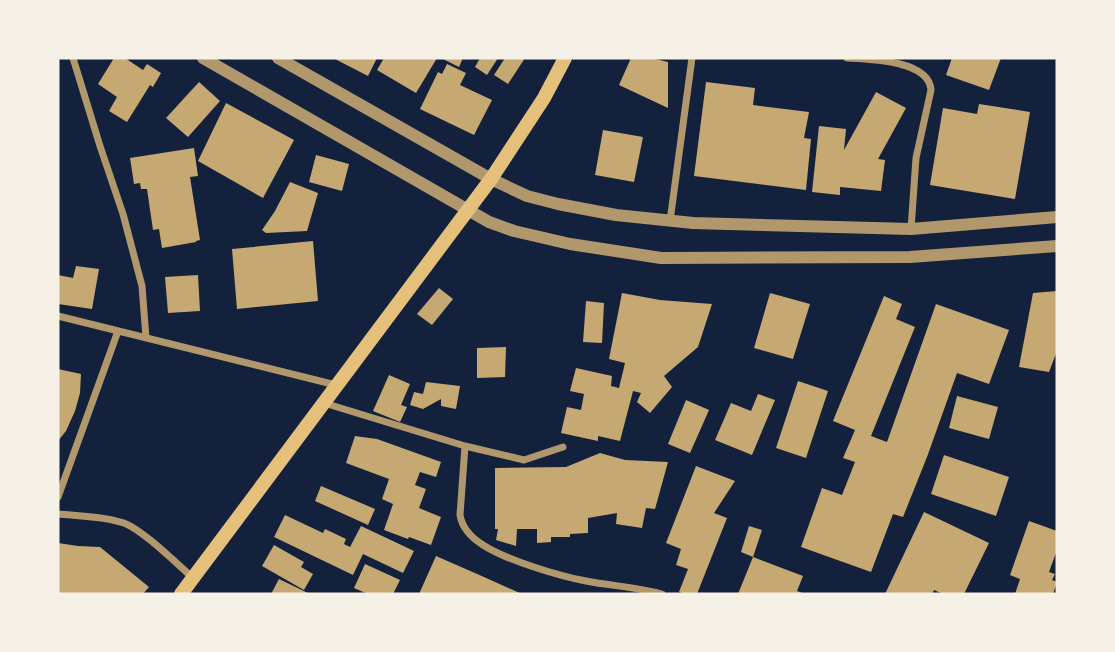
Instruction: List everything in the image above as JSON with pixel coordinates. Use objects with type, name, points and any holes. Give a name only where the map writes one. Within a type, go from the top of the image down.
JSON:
[{"type":"main road","points":[[181,594],[491,179],[544,98],[565,58]]},
{"type":"street","points":[[73,58],[123,214],[142,286],[146,338]]},
{"type":"street","points":[[203,58],[489,222],[514,231],[570,244],[662,258],[910,257],[1057,246]]},
{"type":"street","points":[[278,58],[491,179],[527,196],[558,204],[616,215],[735,225],[911,229],[1057,217]]},
{"type":"street","points":[[670,221],[692,58]]},
{"type":"street","points":[[847,58],[906,65],[924,76],[930,84],[916,158],[911,229]]},
{"type":"street","points":[[58,316],[337,385]]},
{"type":"street","points":[[58,497],[118,331]]},
{"type":"street","points":[[324,403],[465,446],[524,460],[563,447]]},
{"type":"street","points":[[465,446],[460,515],[461,522],[473,537],[516,560],[573,578],[662,594]]},
{"type":"street","points":[[58,514],[100,518],[126,524],[137,530],[193,578]]},
{"type":"building","points":[[114,58],[125,58],[143,70],[147,64],[161,73],[153,87],[150,85],[127,122],[109,111],[117,97],[98,84]]},
{"type":"building","points":[[333,58],[377,58],[368,76]]},
{"type":"building","points":[[384,58],[437,58],[416,93],[377,70]]},
{"type":"building","points":[[441,58],[463,58],[459,67]]},
{"type":"building","points":[[480,58],[498,58],[487,75],[475,67]]},
{"type":"building","points":[[505,58],[525,58],[508,84],[494,75]]},
{"type":"building","points":[[631,58],[651,58],[668,62],[668,108],[619,85]]},
{"type":"building","points":[[952,58],[1001,58],[989,90],[946,75]]},
{"type":"building","points":[[447,64],[466,73],[460,85],[492,100],[474,135],[420,109],[438,72],[442,74]]},
{"type":"building","points":[[199,82],[220,101],[188,137],[166,118]]},
{"type":"building","points":[[706,82],[755,88],[753,105],[809,112],[804,138],[811,139],[806,190],[694,176]]},
{"type":"building","points":[[876,92],[906,108],[878,159],[885,160],[881,191],[840,187],[840,195],[812,192],[819,126],[846,129],[844,150]]},
{"type":"building","points":[[226,103],[294,140],[263,198],[198,161]]},
{"type":"building","points":[[979,104],[1030,112],[1015,199],[930,185],[943,108],[977,114]]},
{"type":"building","points":[[603,130],[643,137],[634,182],[595,175]]},
{"type":"building","points":[[194,148],[198,176],[190,177],[200,240],[162,248],[159,229],[153,230],[147,189],[141,189],[140,183],[134,184],[130,158]]},
{"type":"building","points":[[316,155],[349,164],[342,191],[309,182]]},
{"type":"building","points":[[290,182],[318,193],[307,231],[266,233],[262,230]]},
{"type":"building","points":[[313,241],[318,301],[237,309],[232,249]]},
{"type":"building","points":[[76,266],[99,269],[92,309],[58,304],[58,275],[73,278]]},
{"type":"building","points":[[198,275],[200,311],[168,313],[165,277]]},
{"type":"building","points":[[439,288],[453,299],[432,325],[417,314]]},
{"type":"building","points":[[1057,291],[1057,351],[1049,372],[1019,367],[1033,293]]},
{"type":"building","points":[[622,293],[660,300],[712,304],[698,347],[664,376],[672,387],[650,413],[637,402],[641,393],[633,391],[620,441],[598,436],[598,441],[561,433],[567,407],[581,410],[584,394],[570,391],[576,368],[612,376],[611,386],[619,388],[625,363],[609,359]]},
{"type":"building","points":[[770,293],[810,304],[793,359],[754,348]]},
{"type":"building","points":[[884,296],[902,304],[896,319],[915,327],[871,436],[887,442],[936,304],[1009,330],[989,384],[957,373],[903,517],[893,514],[871,572],[801,547],[822,488],[842,495],[855,462],[843,458],[855,430],[833,421]]},
{"type":"building","points":[[586,301],[604,303],[602,343],[583,342]]},
{"type":"building","points":[[506,347],[505,377],[477,378],[477,348]]},
{"type":"building","points":[[58,369],[81,374],[75,411],[58,441]]},
{"type":"building","points":[[389,375],[410,384],[401,405],[407,407],[400,422],[373,411]]},
{"type":"building","points":[[798,381],[828,391],[806,458],[776,448]]},
{"type":"building","points":[[426,382],[460,386],[456,409],[441,406],[441,399],[423,409],[410,405],[414,392],[423,394]]},
{"type":"building","points":[[758,394],[775,400],[752,455],[715,440],[731,403],[751,411]]},
{"type":"building","points":[[957,396],[998,407],[989,439],[949,428]]},
{"type":"building","points":[[686,400],[709,410],[690,453],[668,444]]},
{"type":"building","points":[[355,436],[377,439],[441,462],[436,477],[420,472],[415,485],[426,489],[419,508],[441,517],[431,545],[384,530],[393,504],[382,499],[389,479],[346,463]]},
{"type":"building","points":[[600,453],[625,460],[668,462],[655,509],[646,508],[642,528],[616,524],[617,513],[588,518],[588,533],[551,537],[551,542],[537,543],[537,529],[517,529],[516,546],[496,540],[498,529],[495,529],[495,468],[566,467]]},
{"type":"building","points":[[944,455],[1009,477],[996,516],[931,494]]},
{"type":"building","points":[[696,466],[735,481],[714,513],[727,518],[697,594],[685,594],[679,592],[688,569],[676,565],[681,549],[666,543]]},
{"type":"building","points":[[321,486],[375,509],[368,525],[315,501]]},
{"type":"building","points":[[924,512],[989,543],[964,594],[943,594],[934,590],[932,594],[885,594]]},
{"type":"building","points":[[285,515],[323,533],[325,529],[346,539],[344,544],[350,547],[361,526],[414,551],[403,573],[363,554],[353,575],[274,537]]},
{"type":"building","points":[[1029,521],[1057,531],[1057,550],[1049,572],[1055,574],[1052,580],[1057,582],[1053,594],[1015,594],[1020,579],[1010,575]]},
{"type":"building","points":[[749,526],[762,530],[753,557],[741,552]]},
{"type":"building","points":[[58,543],[100,547],[149,587],[143,594],[58,594]]},
{"type":"building","points":[[274,545],[304,562],[301,567],[313,574],[304,590],[262,566]]},
{"type":"building","points":[[436,556],[484,577],[522,594],[419,594]]},
{"type":"building","points":[[753,557],[803,576],[797,591],[805,594],[738,594]]},
{"type":"building","points":[[365,564],[400,580],[393,594],[368,594],[354,588]]},
{"type":"building","points":[[279,579],[310,594],[271,594]]}]
